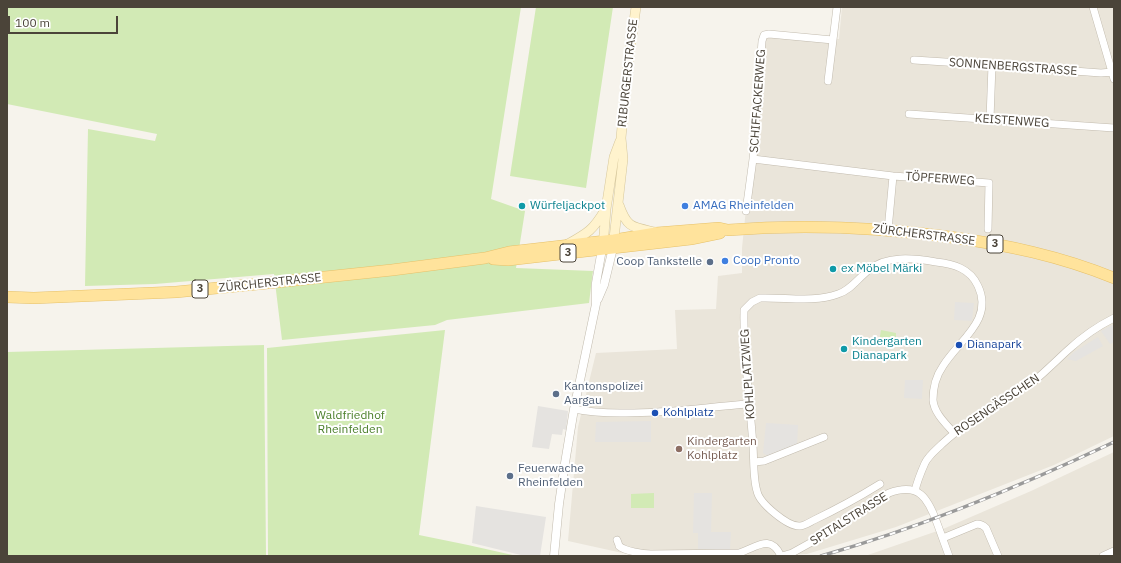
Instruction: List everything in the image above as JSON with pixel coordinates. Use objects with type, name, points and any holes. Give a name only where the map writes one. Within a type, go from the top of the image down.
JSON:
[{"type":"main road","name":"RIBURGERSTRASSE","points":[[608,244],[618,203],[623,158],[621,138],[627,72],[636,7]]},
{"type":"main road","name":"RIBURGERSTRASSE","points":[[608,244],[606,209],[614,157],[621,138]]},
{"type":"main road","points":[[618,203],[625,220],[630,225],[656,233]]},
{"type":"main road","points":[[568,244],[584,236],[593,228],[606,209]]},
{"type":"main road","name":"ZÜRCHERSTRASSE","points":[[485,258],[508,260],[608,244],[656,233],[719,228],[728,230],[823,227],[912,232],[982,242],[1025,250],[1061,259],[1114,278]]},
{"type":"main road","name":"ZÜRCHERSTRASSE","points":[[7,297],[34,298],[176,292],[392,270],[485,258],[508,252],[568,244],[608,244],[691,239],[721,233],[728,230]]},
{"type":"street","points":[[828,81],[837,7]]},
{"type":"street","points":[[1093,7],[1113,75]]},
{"type":"street","name":"SCHIFFACKERWEG","points":[[746,211],[753,159],[762,41],[764,35],[768,34],[833,40]]},
{"type":"street","name":"SONNENBERGSTRASSE","points":[[914,60],[1113,75]]},
{"type":"street","points":[[990,119],[992,65]]},
{"type":"street","name":"KEISTENWEG","points":[[909,114],[1114,128]]},
{"type":"street","name":"TÖPFERWEG","points":[[753,159],[893,176],[989,183],[988,229]]},
{"type":"street","name":"TÖPFERWEG","points":[[888,230],[893,176]]},
{"type":"street","name":"RIBURGERSTRASSE","points":[[554,556],[559,504],[574,409],[596,304],[596,283],[608,244]]},
{"type":"street","name":"KOHLPLATZWEG","points":[[880,484],[825,515],[800,526],[792,525],[768,508],[757,493],[744,323],[744,310],[752,302],[760,298],[818,299],[840,294],[849,289],[874,266],[884,261],[931,261],[952,264],[967,271],[977,283],[981,291],[982,308],[979,320],[941,368],[934,389],[933,402],[939,415],[954,433]]},
{"type":"street","name":"ROSENGÄSSCHEN","points":[[915,492],[917,482],[926,462],[931,455],[954,433],[975,418],[1033,382],[1083,338],[1114,318]]},
{"type":"street","points":[[574,409],[581,411],[610,413],[659,413],[749,404]]},
{"type":"street","points":[[754,462],[764,461],[824,437]]},
{"type":"street","name":"SPITALSTRASSE","points":[[617,540],[619,545],[640,554],[739,553],[765,543],[777,548],[782,556],[796,551],[810,543],[889,493],[902,489],[915,492]]},
{"type":"street","points":[[915,492],[921,494],[929,503],[949,556]]},
{"type":"street","points":[[942,538],[977,524],[984,525],[998,556]]},
{"type":"street","points":[[1103,556],[1114,551]]},
{"type":"shaded area","points":[[842,7],[1114,7],[1114,436],[1054,465],[896,527],[807,554],[636,556],[568,541],[578,427],[596,353],[677,349],[675,310],[716,309],[718,276],[742,273],[742,248],[764,32],[839,39]]},
{"type":"shaded area","points":[[955,302],[974,303],[972,321],[954,320]]},
{"type":"shaded area","points":[[1114,324],[1114,342],[1110,344],[1101,331]]},
{"type":"shaded area","points":[[1098,337],[1103,346],[1076,361],[1067,359],[1074,352]]},
{"type":"shaded area","points":[[905,380],[923,380],[922,399],[904,398]]},
{"type":"shaded area","points":[[538,406],[568,411],[566,430],[563,429],[562,435],[552,434],[549,449],[532,447]]},
{"type":"shaded area","points":[[651,421],[651,442],[595,442],[596,422]]},
{"type":"shaded area","points":[[766,423],[798,425],[797,447],[769,457],[763,453]]},
{"type":"shaded area","points":[[1114,452],[1114,556],[865,556],[943,529],[1031,491]]},
{"type":"shaded area","points":[[694,493],[712,493],[711,532],[731,532],[730,550],[698,549],[698,533],[693,533]]},
{"type":"shaded area","points":[[476,506],[546,517],[540,556],[525,556],[472,543]]},
{"type":"green space","points":[[7,7],[521,7],[491,199],[525,211],[516,268],[593,271],[589,303],[447,320],[435,325],[282,340],[274,274],[155,284],[85,286],[88,129],[155,141],[157,134],[7,104]]},
{"type":"green space","points":[[536,7],[613,7],[586,188],[510,176]]},
{"type":"green space","name":"Waldfriedhof Rheinfelden","points":[[445,330],[419,535],[517,556],[268,556],[267,348]]},
{"type":"green space","points":[[881,330],[896,333],[896,343],[879,342]]},
{"type":"green space","points":[[264,345],[266,556],[7,556],[7,352]]},
{"type":"green space","points":[[654,493],[654,508],[631,508],[631,494]]},
{"type":"railway","points":[[821,556],[859,545],[970,505],[1042,475],[1114,442]]},
{"type":"place","name":"Würfeljackpot","points":[[522,206]]},
{"type":"place","name":"AMAG Rheinfelden","points":[[685,206]]},
{"type":"place","name":"Coop Pronto","points":[[725,261]]},
{"type":"place","name":"Coop Tankstelle","points":[[710,262]]},
{"type":"place","name":"ex Möbel Märki","points":[[833,269]]},
{"type":"place","name":"Dianapark","points":[[959,345]]},
{"type":"place","name":"Kindergarten Dianapark","points":[[844,349]]},
{"type":"place","name":"Kantonspolizei Aargau","points":[[556,394]]},
{"type":"place","name":"Kohlplatz","points":[[655,413]]},
{"type":"place","name":"Kindergarten Kohlplatz","points":[[679,449]]},
{"type":"place","name":"Feuerwache Rheinfelden","points":[[510,476]]}]
